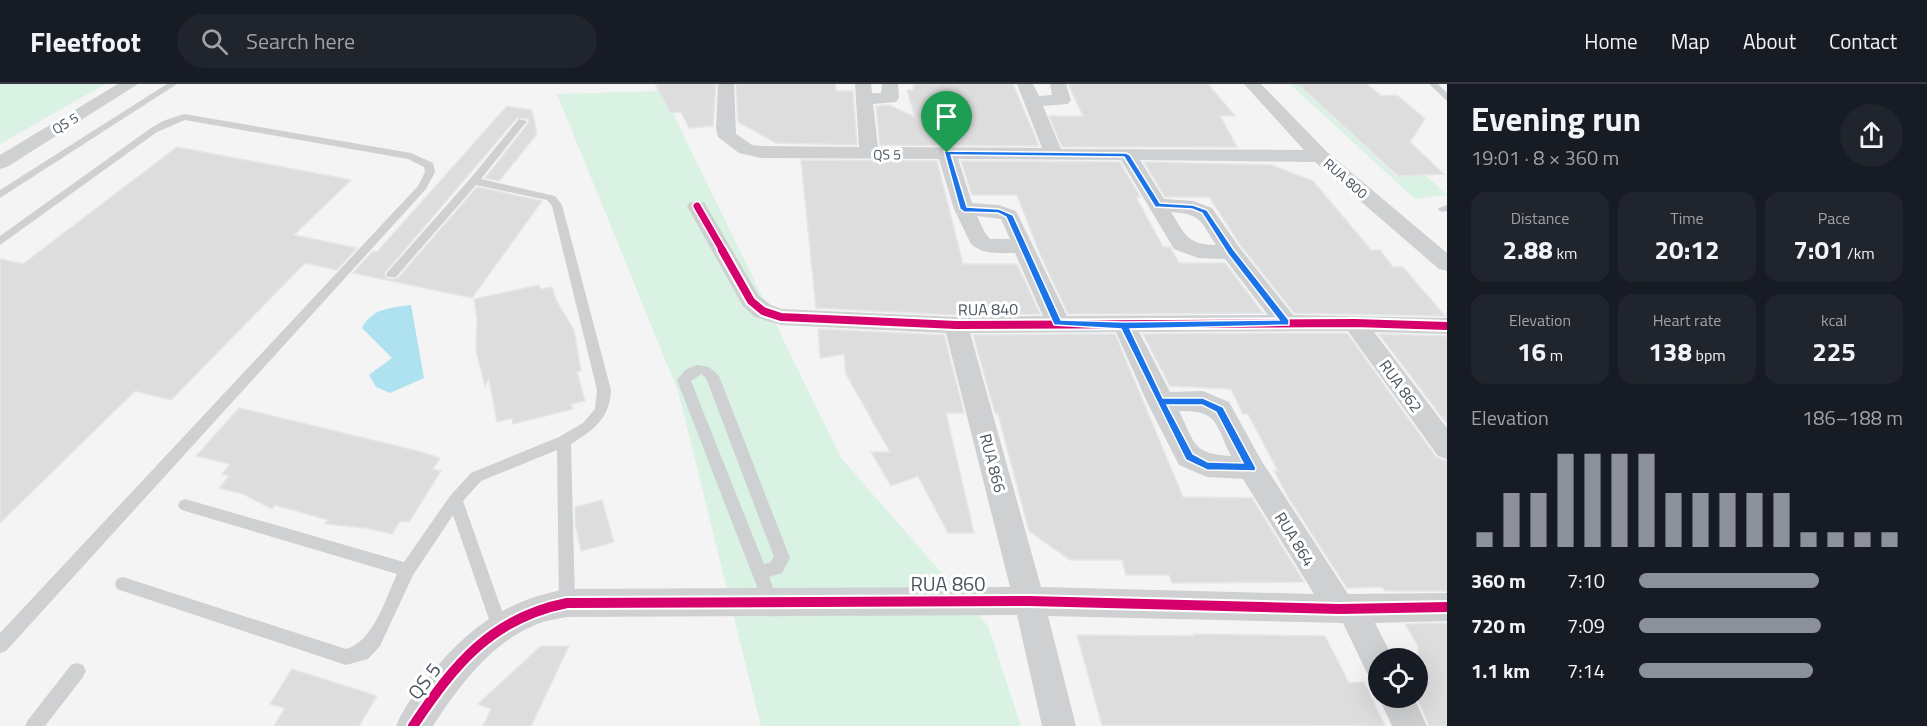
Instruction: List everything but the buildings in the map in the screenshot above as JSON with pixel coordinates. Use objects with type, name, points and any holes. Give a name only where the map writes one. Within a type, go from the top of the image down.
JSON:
[{"type":"street","name":"QS 5","points":[[0,163],[130,84]]},
{"type":"street","name":"QS 5","points":[[726,84],[725,128],[727,137],[746,148],[761,153],[1320,156]]},
{"type":"street","points":[[869,154],[864,92],[890,98],[892,95],[890,84]]},
{"type":"street","points":[[1025,84],[1054,154]]},
{"type":"street","points":[[1031,102],[1062,100],[1058,84]]},
{"type":"street","name":"RUA 800","points":[[1252,84],[1320,156],[1447,264]]},
{"type":"street","points":[[947,153],[964,209],[977,240],[982,244],[1023,246]]},
{"type":"street","points":[[1126,155],[1186,249],[1231,252]]},
{"type":"street","name":"RUA 840","points":[[697,206],[751,301],[763,310],[781,317],[956,325],[1058,323],[1124,326],[1355,323],[1447,326]]},
{"type":"street","points":[[1157,206],[1193,207],[1205,212],[1231,252],[1286,323]]},
{"type":"street","points":[[964,209],[1005,212],[1009,215],[1058,323]]},
{"type":"street","name":"RUA 862","points":[[1355,323],[1447,448]]},
{"type":"street","name":"RUA 866","points":[[956,325],[1029,601],[1059,726]]},
{"type":"street","points":[[1124,326],[1189,457],[1207,466],[1251,468]]},
{"type":"street","name":"RUA 864","points":[[1160,402],[1203,402],[1220,410],[1251,468],[1370,648]]},
{"type":"street","name":"RUA 860","points":[[464,658],[500,628],[536,610],[567,603],[1029,601],[1346,609],[1447,607]]},
{"type":"street","name":"QS 5","points":[[413,726],[435,692],[464,658]]},
{"type":"street","points":[[1401,708],[1410,726]]},
{"type":"lane","points":[[0,195],[173,84]]},
{"type":"lane","points":[[1433,84],[1447,98]]},
{"type":"lane","points":[[0,241],[154,130],[184,117],[411,156],[429,165],[430,172],[422,187],[0,645]]},
{"type":"lane","points":[[392,274],[474,181],[522,121]]},
{"type":"lane","points":[[123,584],[346,657],[362,653],[374,640],[407,570],[454,500],[476,477],[564,441],[591,425],[604,407],[604,390],[557,205],[551,198],[542,195],[474,181]]},
{"type":"lane","points":[[759,573],[776,568],[782,558],[712,376],[708,371],[700,369],[689,372],[684,380],[686,386],[759,573],[771,602]]},
{"type":"lane","points":[[564,441],[567,603]]},
{"type":"lane","points":[[454,500],[500,628]]},
{"type":"lane","points":[[185,505],[407,570]]},
{"type":"lane","points":[[34,726],[77,671]]},
{"type":"green space","points":[[0,84],[105,84],[0,144]]},
{"type":"green space","points":[[1290,84],[1297,84],[1396,176],[1424,174],[1447,195],[1415,199]]},
{"type":"green space","points":[[662,91],[841,458],[988,626],[1021,726],[761,726],[678,391],[557,94]]},
{"type":"water","points":[[411,305],[424,378],[390,393],[376,387],[369,375],[392,358],[362,328],[371,316],[382,310]]},
{"type":"cycle path","points":[[697,206],[751,301],[763,311],[781,317],[956,325],[1355,323],[1447,326]]},
{"type":"cycle path","points":[[413,726],[451,674],[465,658],[497,630],[535,610],[567,603],[1029,601],[1340,609],[1447,607]]},
{"type":"route","points":[[947,153],[964,209],[999,211],[1009,215],[1058,323],[1124,326],[1160,402],[1189,457],[1207,466],[1251,468],[1220,410],[1212,404],[1160,402],[1124,326],[1286,323],[1231,252],[1205,212],[1193,207],[1157,206],[1126,155],[947,153]]}]
